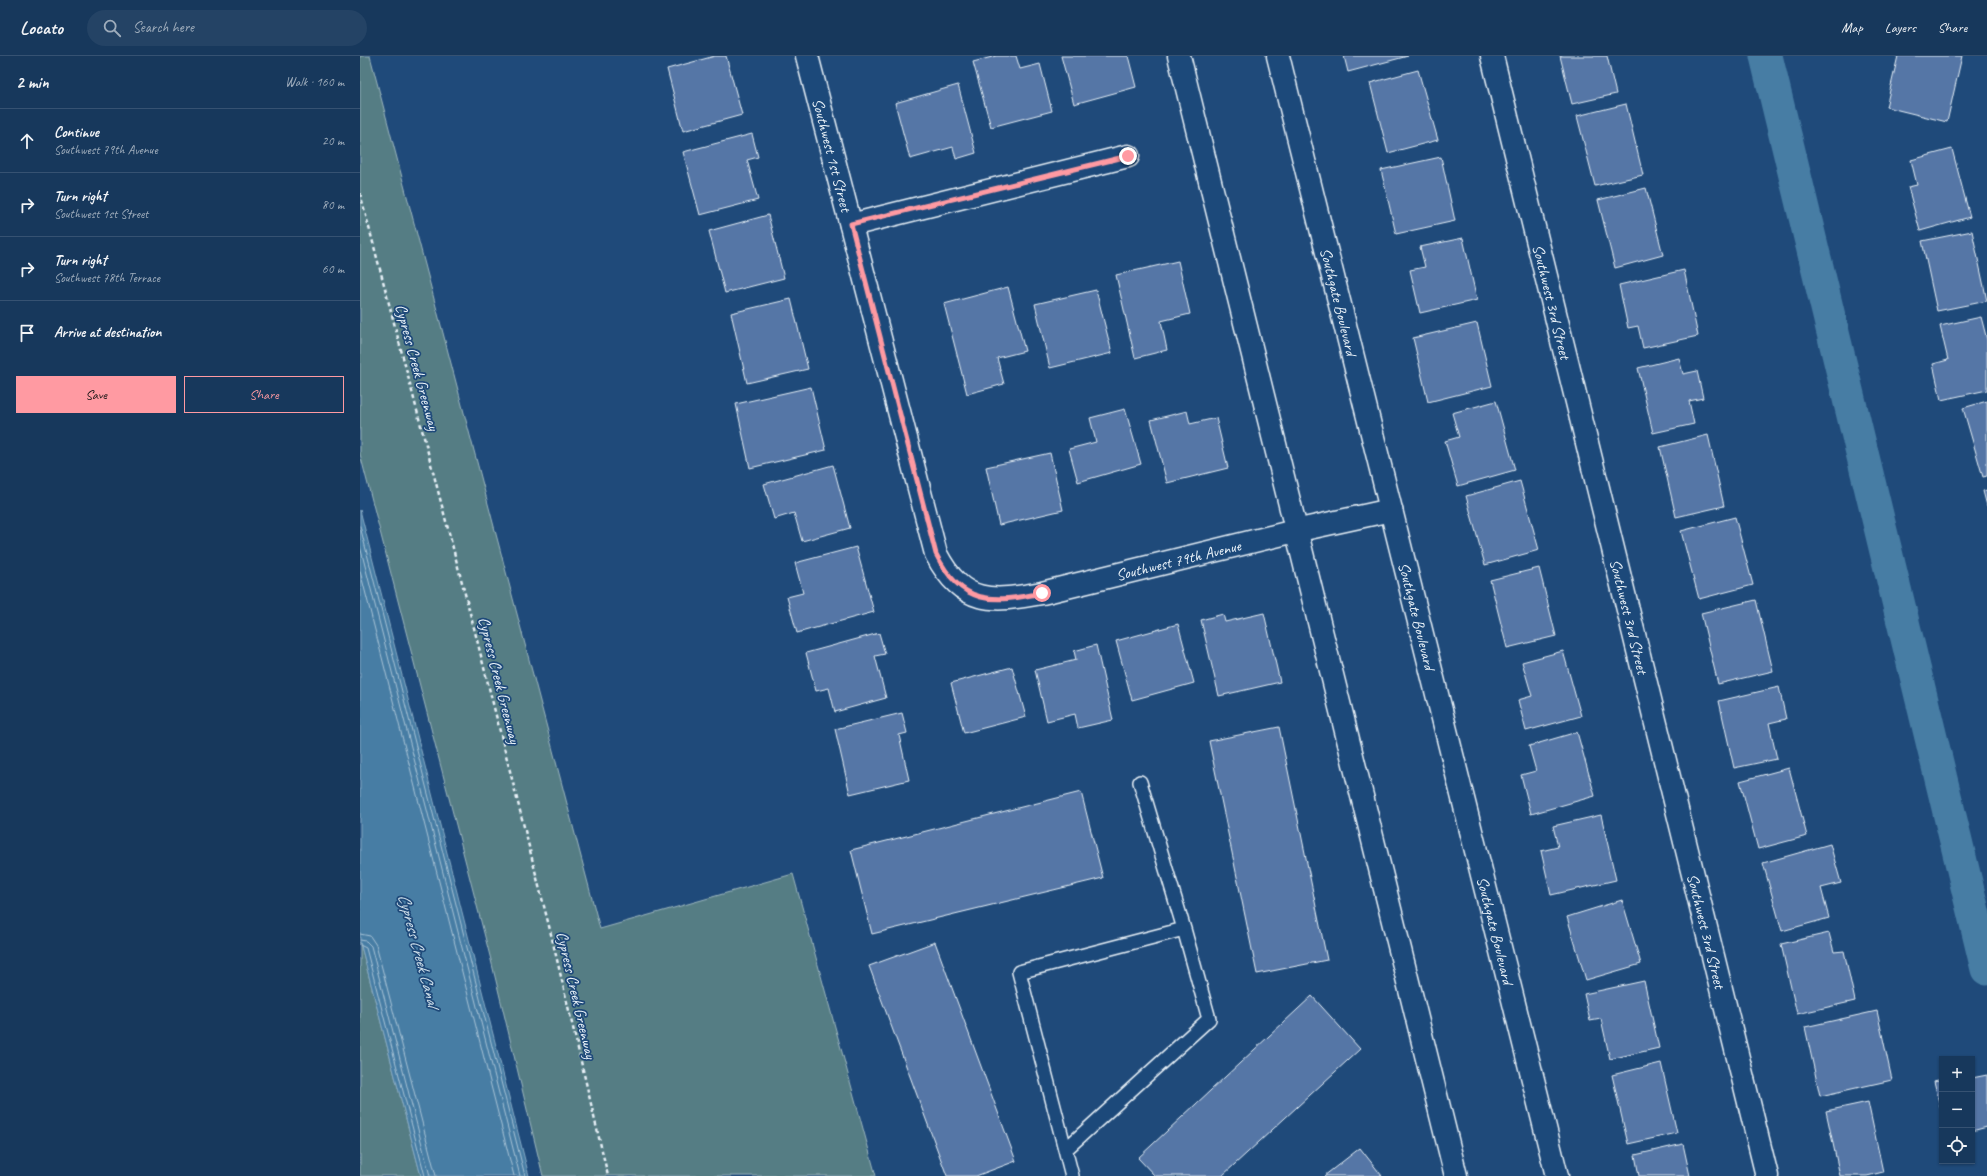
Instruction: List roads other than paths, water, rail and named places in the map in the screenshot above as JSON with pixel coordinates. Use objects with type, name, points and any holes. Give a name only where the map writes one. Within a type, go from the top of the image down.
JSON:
[{"type":"street","name":"Southwest 1st Street","points":[[807,56],[936,554],[945,571],[966,592]]},
{"type":"street","points":[[1179,56],[1295,531],[1456,1176]]},
{"type":"street","name":"Southgate Boulevard","points":[[1278,56],[1557,1176]]},
{"type":"street","name":"Southwest 3rd Street","points":[[1492,56],[1767,1176]]},
{"type":"street","points":[[851,224],[1128,156]]},
{"type":"street","name":"Southwest 79th Avenue","points":[[966,592],[988,599],[1002,600],[1018,598],[1295,531],[1391,510]]},
{"type":"lane","points":[[1066,1149],[1209,1019],[1140,782]]},
{"type":"lane","points":[[1072,1176],[1019,972],[1184,929]]},
{"type":"water","name":"Cypress Creek Canal","points":[[360,510],[529,1176],[421,1176],[360,942]]},
{"type":"waterway","points":[[1766,56],[1987,969]]}]
